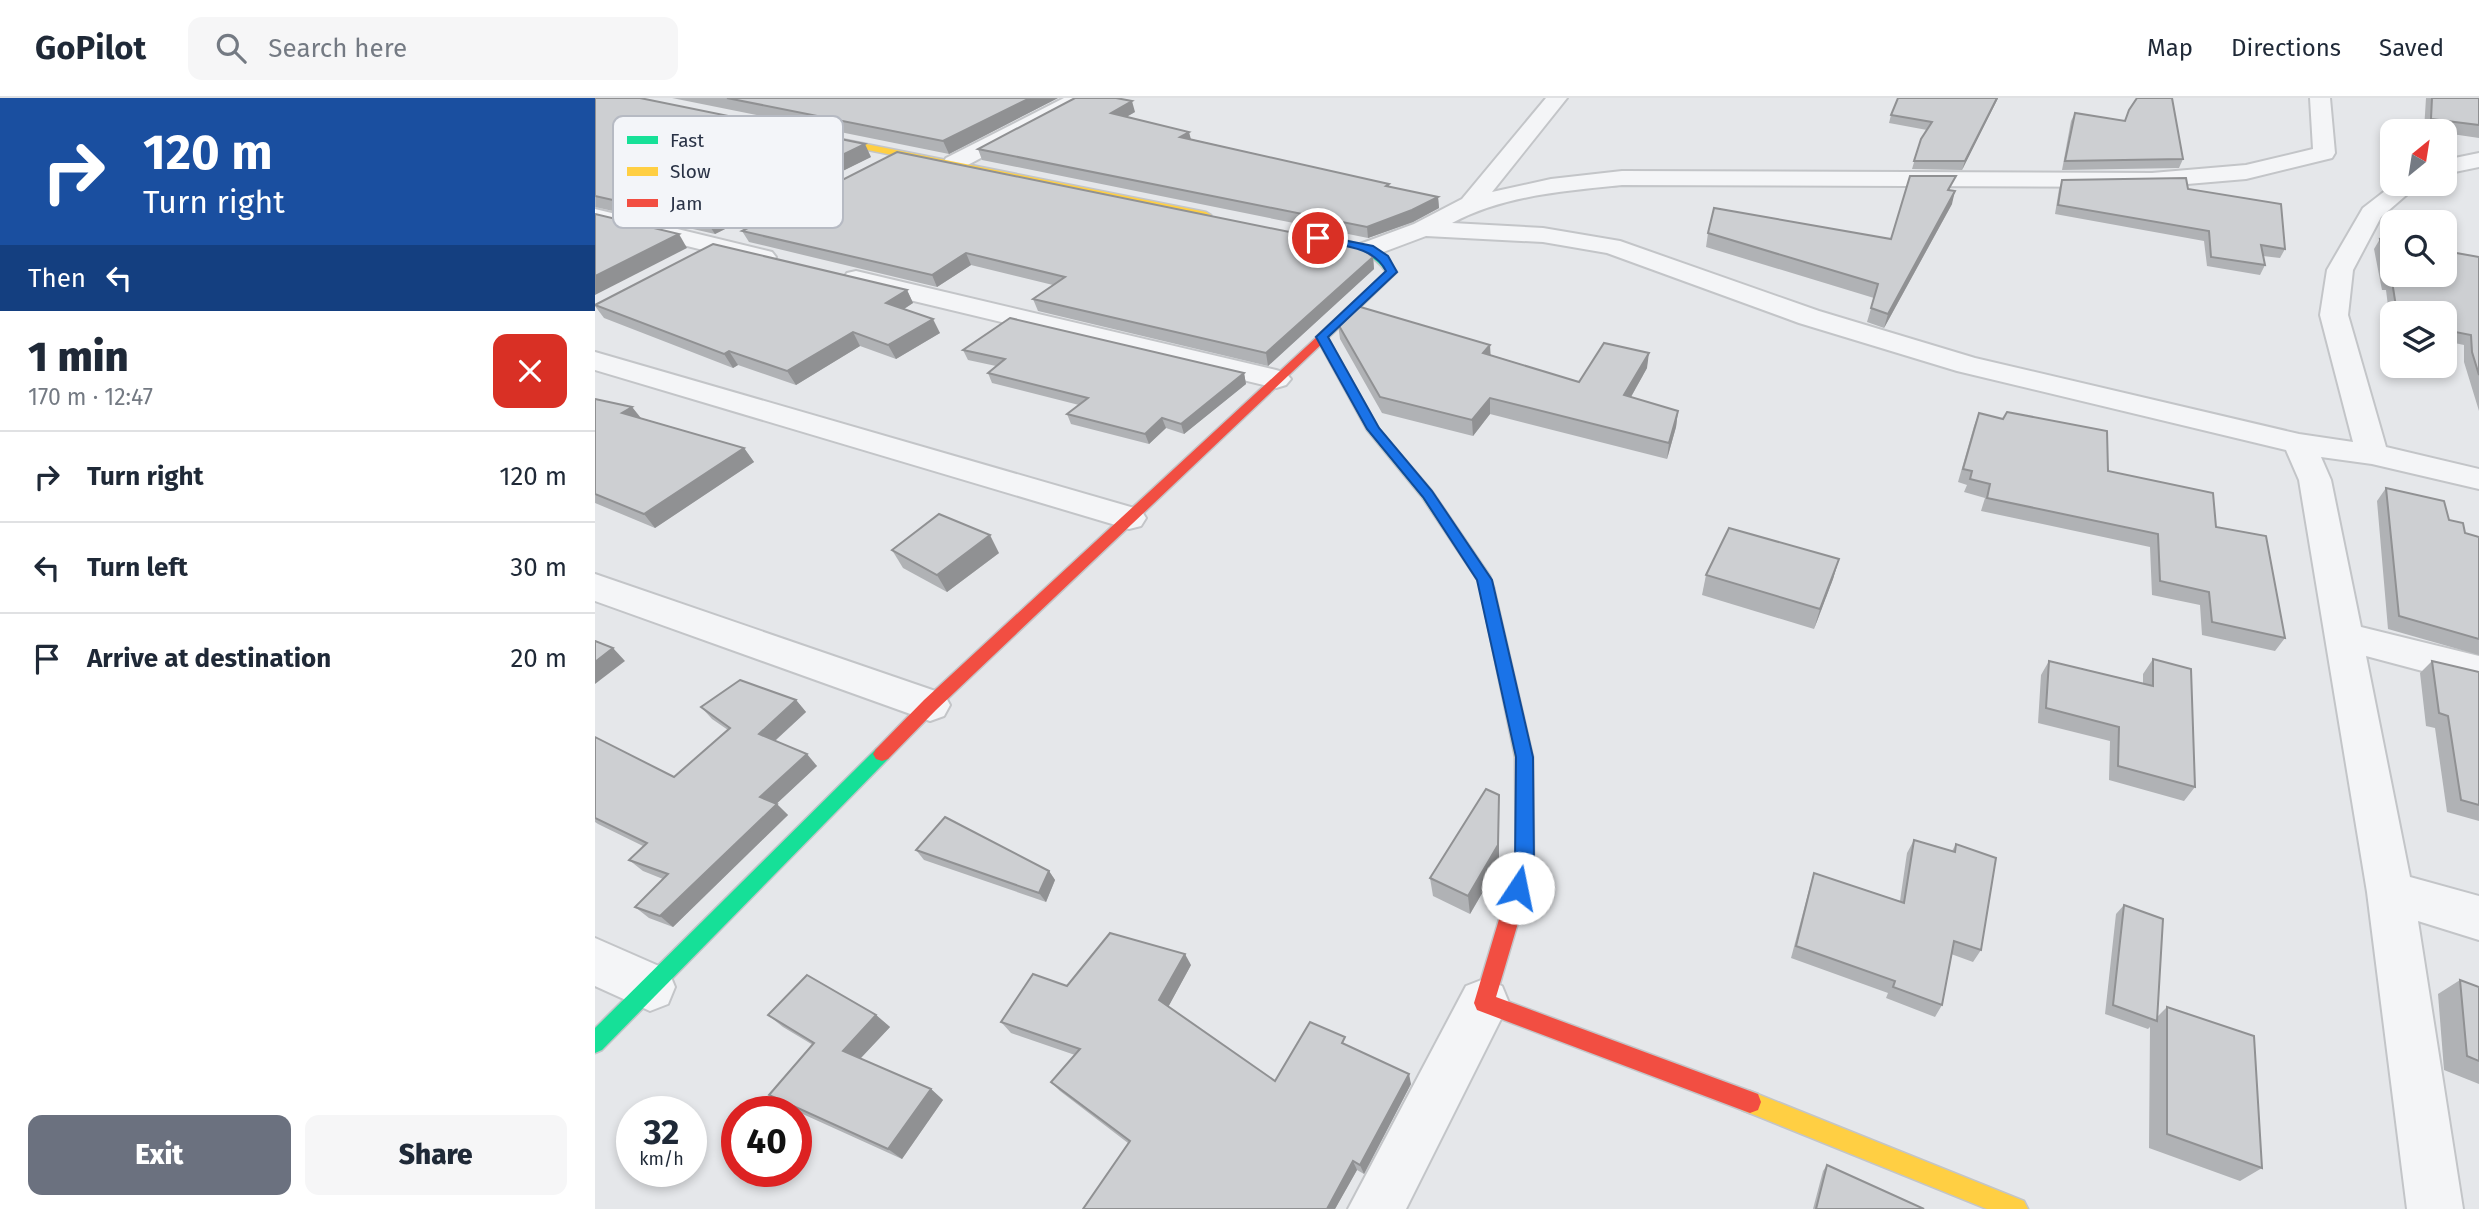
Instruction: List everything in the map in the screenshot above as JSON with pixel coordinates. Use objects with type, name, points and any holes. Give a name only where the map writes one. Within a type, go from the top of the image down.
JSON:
[{"type":"street","points":[[954,163],[1079,98]]},
{"type":"street","points":[[1470,204],[1557,98]]},
{"type":"street","points":[[1370,249],[1423,229],[1470,204],[1551,186],[1622,178],[2153,180],[2246,172],[2324,153],[2320,98]]},
{"type":"street","points":[[843,142],[1222,218]]},
{"type":"street","points":[[862,172],[898,153]]},
{"type":"street","points":[[2457,165],[2479,160]]},
{"type":"street","points":[[2372,454],[2334,315],[2340,270],[2371,213],[2393,196]]},
{"type":"street","points":[[595,216],[613,220]]},
{"type":"street","points":[[644,228],[783,262]]},
{"type":"street","points":[[680,265],[753,228]]},
{"type":"street","points":[[1423,229],[1543,235],[1611,246],[1809,317],[1967,365],[2299,444],[2372,454],[2479,479]]},
{"type":"street","points":[[595,1043],[930,705],[1392,272],[1385,258],[1370,249],[1289,232]]},
{"type":"street","points":[[837,275],[1276,379]]},
{"type":"street","points":[[1322,337],[1373,429],[1427,494],[1485,580],[1524,757],[1525,866],[1484,1003],[1376,1209]]},
{"type":"street","points":[[595,361],[1129,518]]},
{"type":"street","points":[[2299,444],[2315,480],[2390,892],[2435,1209]]},
{"type":"street","points":[[595,587],[930,705]]},
{"type":"street","points":[[2342,636],[2479,671]]},
{"type":"street","points":[[2390,892],[2479,918]]},
{"type":"street","points":[[595,961],[650,987]]},
{"type":"street","points":[[1484,1003],[1695,1080],[2016,1209]]},
{"type":"building","points":[[595,98],[640,98],[728,116],[613,116],[613,200],[595,196]]},
{"type":"building","points":[[727,98],[1030,98],[943,141],[843,121],[843,116],[817,116]]},
{"type":"building","points":[[1075,98],[1116,98],[1132,101],[1111,113],[1189,132],[1180,137],[1438,197],[1367,227],[978,149]]},
{"type":"building","points":[[1898,98],[1997,98],[1965,161],[1914,161],[1921,139],[1932,122],[1891,115]]},
{"type":"building","points":[[2137,98],[2172,98],[2183,159],[2065,161],[2075,113],[2125,121]]},
{"type":"building","points":[[2432,98],[2479,98],[2479,125],[2457,122],[2457,119],[2431,119]]},
{"type":"building","points":[[843,140],[865,144],[843,155]]},
{"type":"building","points":[[897,152],[1358,246],[1373,257],[1266,353],[1033,299],[1065,277],[966,253],[932,275],[742,231],[748,228],[843,228],[843,180]]},
{"type":"building","points":[[1910,176],[1956,176],[1948,190],[1955,191],[1888,314],[1871,308],[1878,284],[1708,233],[1714,208],[1891,239]]},
{"type":"building","points":[[2186,178],[2188,189],[2281,204],[2285,249],[2261,245],[2265,265],[2211,257],[2209,231],[2058,205],[2062,180]]},
{"type":"building","points":[[595,214],[613,218],[613,228],[654,228],[679,234],[595,276]]},
{"type":"building","points":[[713,244],[907,290],[886,303],[933,319],[888,345],[853,332],[787,371],[729,351],[724,354],[595,305]]},
{"type":"building","points":[[2457,253],[2479,257],[2479,375],[2472,352],[2471,335],[2457,332],[2457,301],[2395,301],[2393,287],[2457,287]]},
{"type":"building","points":[[1357,306],[1490,345],[1483,353],[1579,382],[1604,343],[1649,353],[1624,395],[1678,411],[1669,443],[1490,398],[1472,420],[1380,397],[1338,324]]},
{"type":"building","points":[[1010,318],[1244,373],[1181,424],[1162,418],[1145,434],[1067,414],[1088,398],[988,373],[1005,359],[963,350]]},
{"type":"building","points":[[595,399],[632,407],[622,413],[744,448],[644,514],[595,494]]},
{"type":"building","points":[[2007,412],[2107,431],[2108,471],[2213,493],[2216,527],[2266,536],[2285,638],[2212,622],[2209,592],[2160,581],[2158,534],[1987,498],[1990,484],[1970,479],[1972,471],[1963,469],[1979,413],[2003,419]]},
{"type":"building","points":[[2386,488],[2444,501],[2449,520],[2463,523],[2465,533],[2479,537],[2479,639],[2399,616]]},
{"type":"building","points":[[939,514],[990,535],[937,575],[892,550]]},
{"type":"building","points":[[1729,528],[1839,559],[1820,609],[1706,575]]},
{"type":"building","points":[[595,641],[613,648],[595,662]]},
{"type":"building","points":[[2153,659],[2191,669],[2195,787],[2118,766],[2119,727],[2046,708],[2049,661],[2153,686]]},
{"type":"building","points":[[2432,661],[2479,672],[2479,805],[2461,800],[2448,716],[2439,713]]},
{"type":"building","points":[[740,680],[796,700],[759,734],[807,754],[760,797],[777,804],[660,916],[635,907],[668,874],[629,860],[647,843],[595,818],[595,737],[674,777],[730,728],[701,707]]},
{"type":"building","points":[[1486,789],[1499,795],[1498,845],[1468,896],[1430,878]]},
{"type":"building","points":[[945,817],[1049,871],[1039,893],[916,850]]},
{"type":"building","points":[[1914,840],[1955,852],[1956,844],[1996,858],[1981,950],[1954,941],[1942,1005],[1893,987],[1895,981],[1796,946],[1814,873],[1904,903]]},
{"type":"building","points":[[2124,905],[2163,919],[2157,1021],[2113,1005]]},
{"type":"building","points":[[1110,933],[1185,954],[1159,1000],[1275,1081],[1310,1022],[1345,1037],[1342,1043],[1409,1074],[1360,1165],[1353,1161],[1327,1209],[1083,1209],[1130,1141],[1051,1082],[1080,1049],[1001,1022],[1033,974],[1067,986]]},
{"type":"building","points":[[807,975],[876,1015],[843,1051],[931,1089],[888,1149],[812,1115],[812,1096],[769,1095],[814,1043],[768,1015]]},
{"type":"building","points":[[2460,980],[2479,987],[2479,1061],[2467,1056]]},
{"type":"building","points":[[2167,1007],[2254,1036],[2262,1168],[2167,1134]]},
{"type":"building","points":[[1827,1165],[1924,1209],[1816,1209]]},
{"type":"traffic: fast","points":[[1310,236],[1367,250],[1385,262],[1392,272],[1324,336]]},
{"type":"traffic: fast","points":[[1322,337],[1373,430],[1427,494],[1485,580],[1487,588]]},
{"type":"traffic: fast","points":[[595,1043],[882,754]]},
{"type":"traffic: slow","points":[[843,142],[1206,215]]},
{"type":"traffic: slow","points":[[1487,588],[1524,757],[1525,865],[1516,896]]},
{"type":"traffic: slow","points":[[1750,1102],[2016,1209]]},
{"type":"traffic: jam","points":[[882,754],[930,705],[1324,336]]},
{"type":"traffic: jam","points":[[1516,896],[1484,1003],[1750,1102]]},
{"type":"route","points":[[1318,238],[1370,249],[1385,258],[1392,272],[1322,337],[1373,429],[1427,494],[1485,580],[1524,757],[1525,866],[1518,888]]}]
